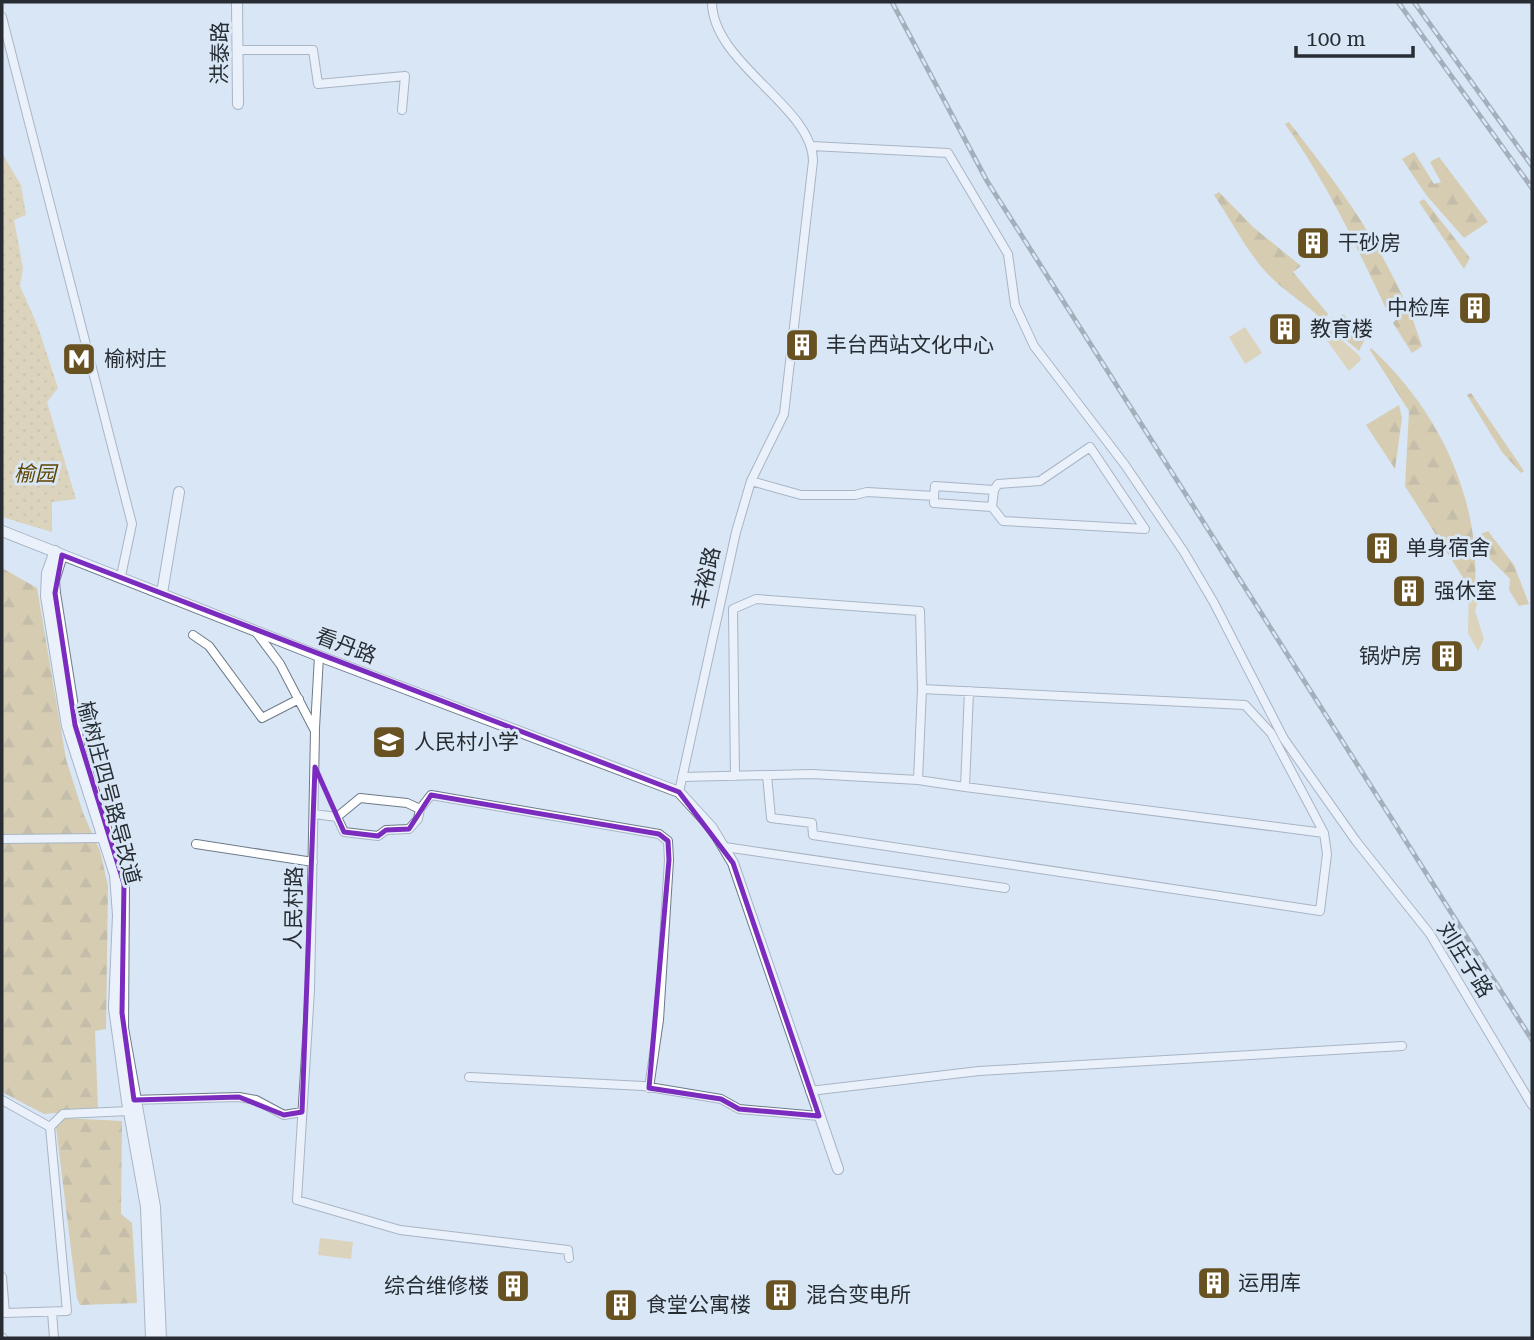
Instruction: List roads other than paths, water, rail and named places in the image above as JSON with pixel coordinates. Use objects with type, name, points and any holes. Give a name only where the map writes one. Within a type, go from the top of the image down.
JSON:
[{"type":"street","name":"洪泰路","points":[[237,2],[239,104]]},
{"type":"street","points":[[712,2],[714,14],[731,48],[804,131],[812,146]]},
{"type":"street","points":[[2,17],[132,524],[121,576]]},
{"type":"street","points":[[239,50],[313,50],[318,84],[405,76],[402,110]]},
{"type":"street","name":"丰裕路","points":[[679,792],[727,569],[751,481],[784,414],[813,161],[812,146]]},
{"type":"street","name":"刘庄子路","points":[[812,146],[947,153],[1008,254],[1015,304],[1034,346],[1125,465],[1184,552],[1214,603],[1284,739],[1356,841],[1430,934],[1532,1105]]},
{"type":"street","points":[[1090,447],[1145,529],[1003,521],[992,507],[993,490],[998,484],[1040,481],[1090,447]]},
{"type":"street","points":[[751,481],[801,495],[855,495],[867,492],[934,496]]},
{"type":"street","points":[[992,507],[934,503],[934,496],[935,486],[993,490]]},
{"type":"street","points":[[162,593],[179,492]]},
{"type":"street","name":"看丹路","points":[[2,531],[318,656],[679,792]]},
{"type":"street","name":"榆树庄四号路导改道","points":[[59,553],[47,573],[46,596],[67,726],[116,875],[118,895],[114,1008],[146,1207],[151,1338]]},
{"type":"street","name":"榆树庄四号路导改道","points":[[59,553],[54,581],[75,724],[83,760],[114,847],[124,884],[121,1013],[130,1104],[147,1153],[156,1218],[161,1338]]},
{"type":"street","points":[[735,776],[733,609],[756,599],[920,611],[922,689],[918,780]]},
{"type":"street","name":"人民村路","points":[[256,632],[280,664],[315,731],[310,990],[297,1200],[400,1230],[568,1250],[569,1258]]},
{"type":"street","points":[[193,635],[209,646],[262,718],[299,699]]},
{"type":"street","points":[[315,731],[318,656]]},
{"type":"street","points":[[767,775],[771,818],[811,823],[813,835],[1320,911],[1327,854],[1324,832],[1271,733],[1245,705],[922,689]]},
{"type":"street","points":[[965,787],[970,691]]},
{"type":"street","points":[[682,777],[812,774],[918,780],[1324,832]]},
{"type":"street","points":[[679,792],[696,809],[725,847],[740,881],[838,1170]]},
{"type":"street","points":[[337,817],[344,832],[378,836],[386,830],[410,829],[418,819],[420,808],[431,795],[659,834],[668,841],[659,1020],[649,1088]]},
{"type":"street","points":[[314,814],[337,817],[360,798],[407,803],[420,808]]},
{"type":"street","points":[[2,839],[103,838]]},
{"type":"street","points":[[196,844],[313,862]]},
{"type":"street","points":[[725,847],[1005,888]]},
{"type":"street","points":[[810,1091],[979,1070],[1402,1046]]},
{"type":"street","points":[[469,1077],[649,1088],[722,1099],[739,1109],[819,1116]]},
{"type":"street","points":[[50,1127],[63,1114],[130,1104],[239,1097],[256,1100],[284,1115],[302,1112]]},
{"type":"street","points":[[2,1100],[50,1127]]},
{"type":"street","points":[[2,1277],[5,1313],[67,1311],[50,1127]]},
{"type":"street","points":[[52,1312],[54,1338]]},
{"type":"railway","points":[[892,2],[987,181],[1532,1040]]},
{"type":"railway","points":[[1398,2],[1532,188]]},
{"type":"railway","points":[[1414,2],[1532,166]]},
{"type":"place","name":"干砂房","points":[[1313,243]]},
{"type":"place","name":"中检库","points":[[1475,308]]},
{"type":"place","name":"教育楼","points":[[1285,329]]},
{"type":"place","name":"丰台西站文化中心","points":[[802,345]]},
{"type":"place","name":"榆树庄","points":[[79,359]]},
{"type":"place","name":"单身宿舍","points":[[1382,548]]},
{"type":"place","name":"强休室","points":[[1409,591]]},
{"type":"place","name":"锅炉房","points":[[1447,656]]},
{"type":"place","name":"人民村小学","points":[[389,742]]},
{"type":"place","name":"运用库","points":[[1214,1283]]},
{"type":"place","name":"综合维修楼","points":[[513,1286]]},
{"type":"place","name":"混合变电所","points":[[781,1295]]},
{"type":"place","name":"食堂公寓楼","points":[[621,1305]]},
{"type":"park label","name":"榆园","points":[[35,474]]}]
